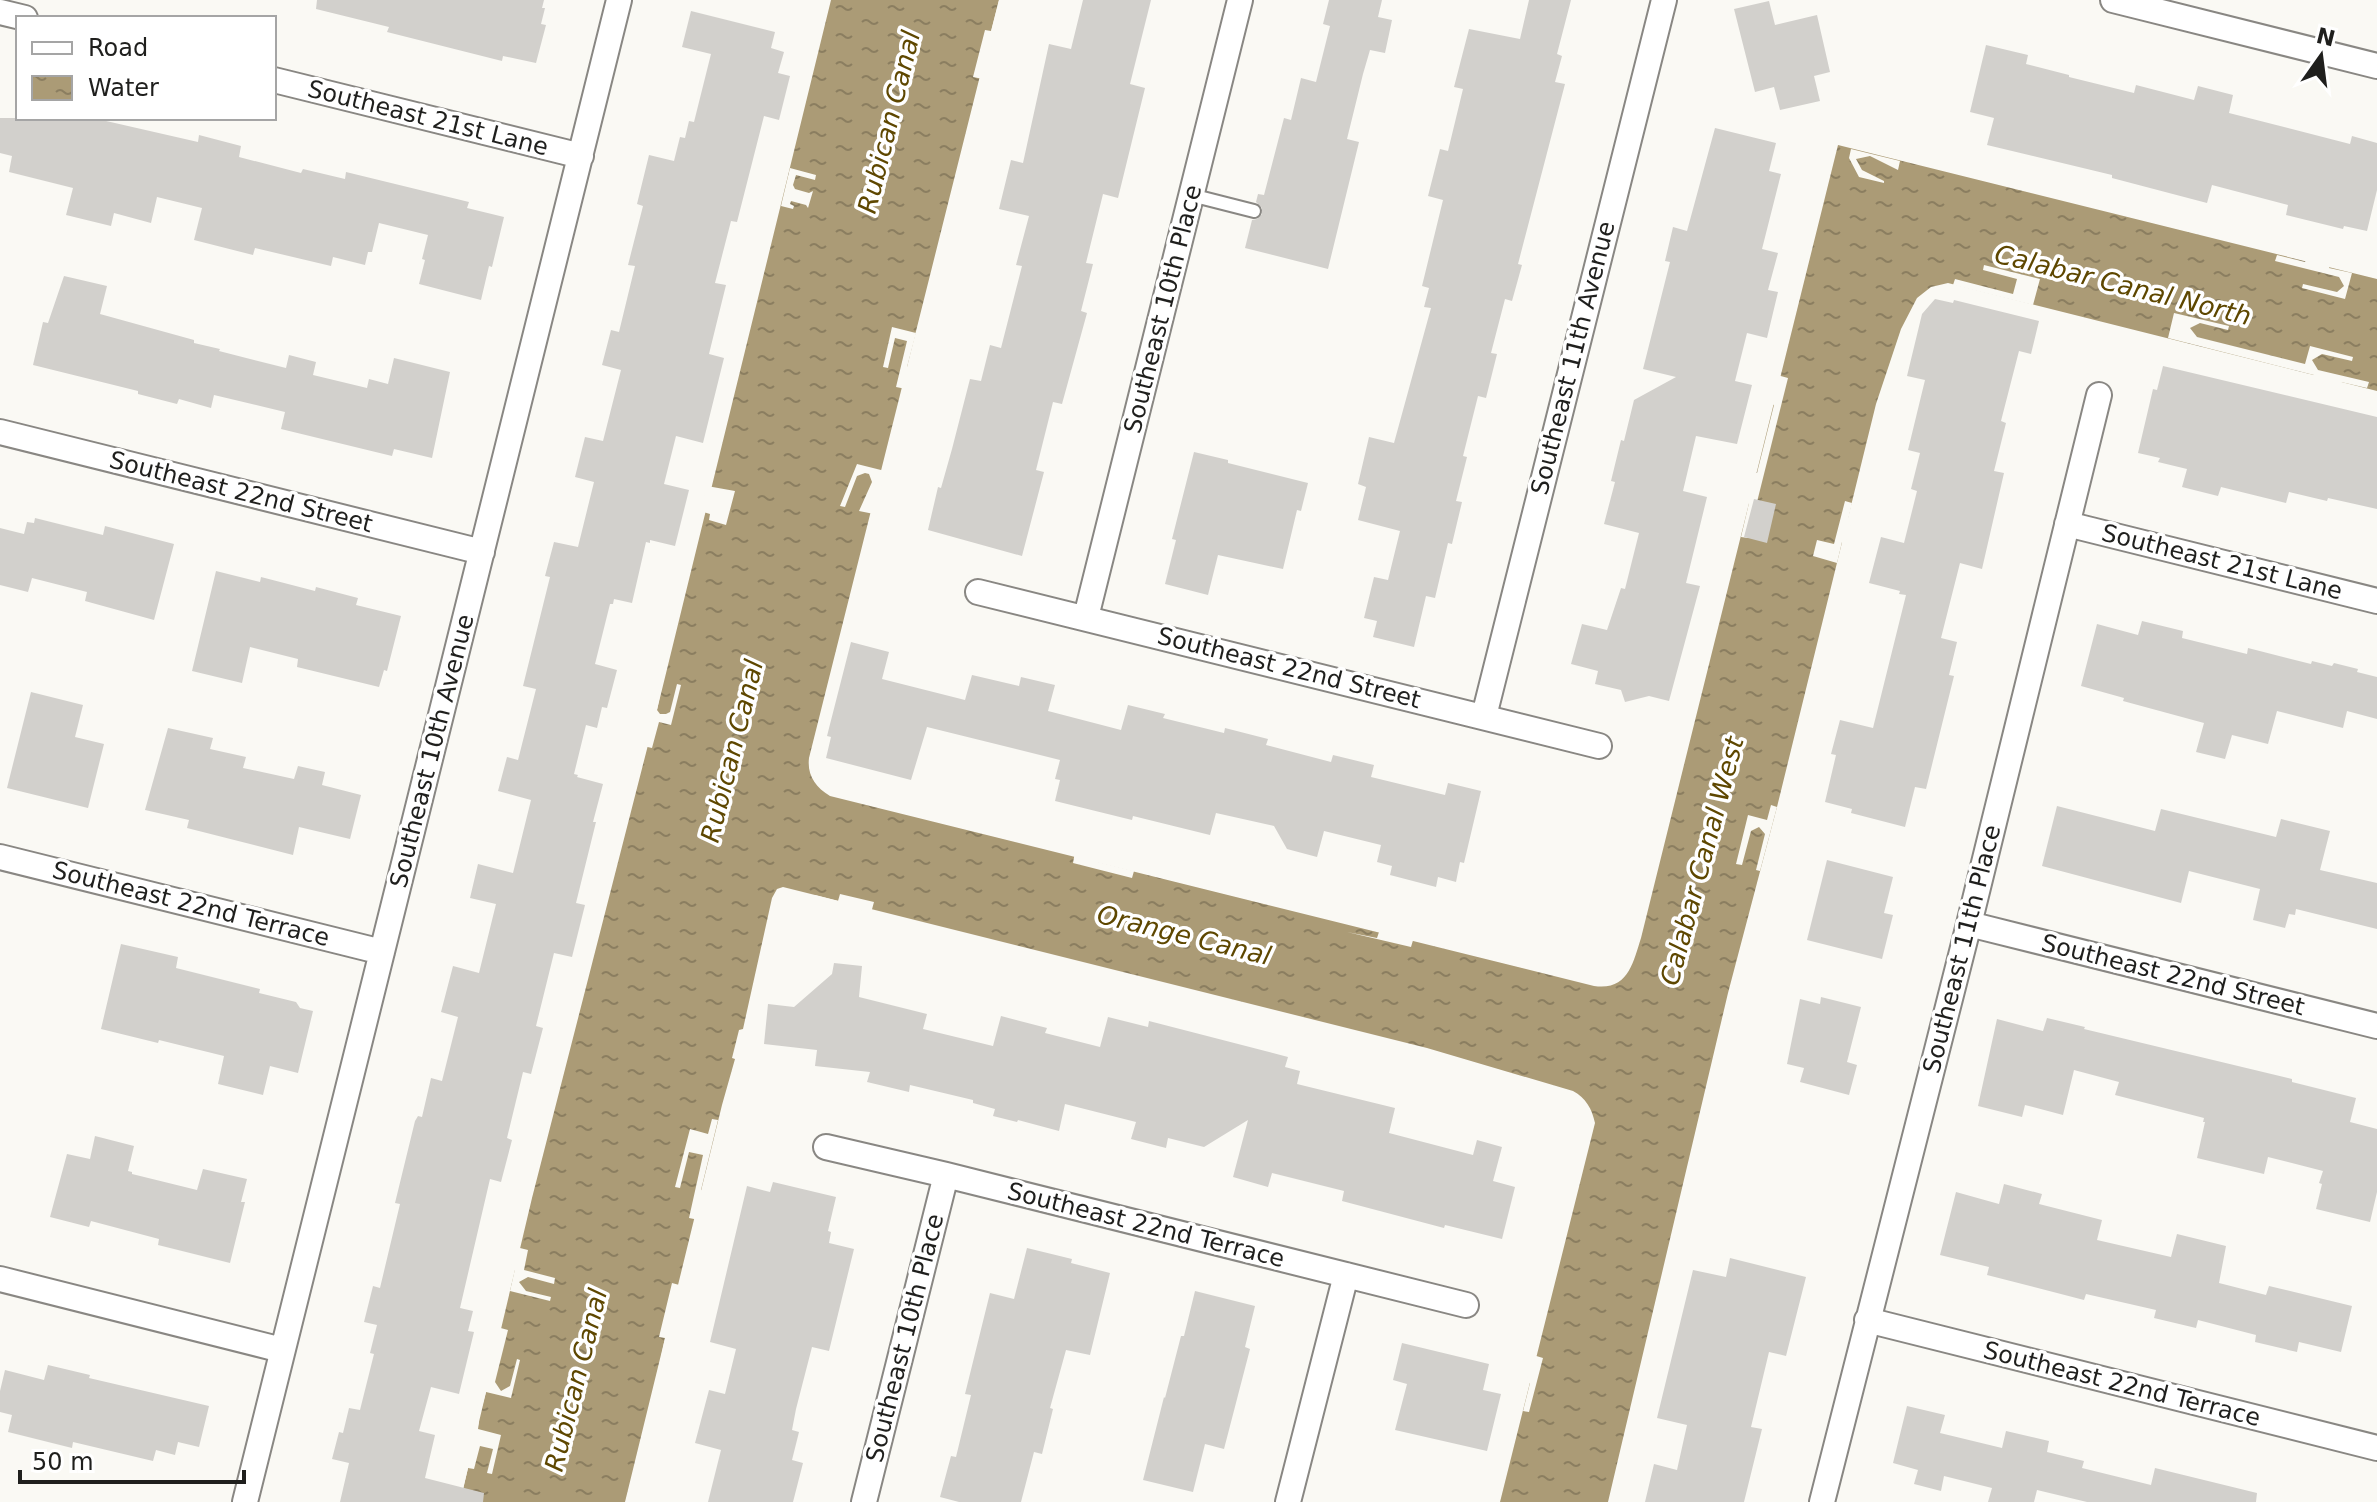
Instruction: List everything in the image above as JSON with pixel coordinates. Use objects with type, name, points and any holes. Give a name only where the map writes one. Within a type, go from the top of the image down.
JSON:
[{"type":"street","name":"Southeast 10th Avenue","points":[[245,1502],[619,0]]},
{"type":"street","name":"Southeast 10th Place","points":[[1086,617],[1240,0]]},
{"type":"street","name":"Southeast 11th Avenue","points":[[1484,716],[1664,0]]},
{"type":"street","points":[[2113,0],[2377,66]]},
{"type":"street","name":"Southeast 21st Lane","points":[[276,80],[581,156]]},
{"type":"street","name":"Southeast 11th Place","points":[[1822,1502],[2099,395]]},
{"type":"street","name":"Southeast 22nd Street","points":[[0,432],[482,552]]},
{"type":"street","name":"Southeast 21st Lane","points":[[2067,524],[2377,601]]},
{"type":"street","name":"Southeast 22nd Street","points":[[978,592],[1599,746]]},
{"type":"street","name":"Southeast 22nd Terrace","points":[[0,857],[382,952]]},
{"type":"street","name":"Southeast 22nd Street","points":[[1969,924],[2377,1026]]},
{"type":"street","name":"Southeast 22nd Terrace","points":[[826,1147],[1466,1305]]},
{"type":"street","name":"Southeast 10th Place","points":[[864,1502],[946,1175]]},
{"type":"street","points":[[1288,1502],[1346,1275]]},
{"type":"street","points":[[0,1279],[282,1350]]},
{"type":"street","name":"Southeast 22nd Terrace","points":[[1867,1320],[2377,1448]]},
{"type":"lane","points":[[1191,195],[1254,211]]},
{"type":"water","points":[[831,0],[999,0],[809,758],[809,770],[816,785],[830,796],[1594,986],[1615,984],[1622,980],[1632,965],[1641,938],[1838,145],[2377,279],[2377,391],[1948,283],[1931,287],[1917,298],[1901,329],[1876,404],[1728,993],[1608,1502],[1500,1502],[1595,1123],[1588,1104],[1578,1094],[1427,1048],[783,887],[777,889],[772,898],[743,1029],[739,1030],[732,1058],[735,1059],[625,1502],[460,1502],[532,1198],[657,710]]},
{"type":"pier","points":[[999,0],[1003,1],[983,79],[973,77],[985,30],[991,31]]},
{"type":"pier","points":[[1851,149],[1900,161],[1898,170],[1870,156],[1856,159],[1862,170],[1884,183],[1859,177],[1849,158]]},
{"type":"pier","points":[[790,168],[816,175],[815,180],[796,175],[793,185],[795,189],[809,193],[813,191],[808,208],[791,201],[793,209],[781,206]]},
{"type":"pier","points":[[2277,255],[2305,262],[2307,258],[2330,264],[2329,268],[2352,273],[2345,299],[2302,288],[2303,284],[2337,292],[2344,286],[2339,277],[2275,261]]},
{"type":"pier","points":[[1984,265],[2040,279],[2033,305],[1953,285],[1955,279],[2013,294],[2017,279],[1983,270]]},
{"type":"pier","points":[[2174,313],[2229,326],[2228,330],[2200,323],[2190,328],[2197,337],[2305,364],[2310,346],[2353,357],[2352,361],[2322,354],[2312,360],[2318,370],[2369,382],[2367,388],[2341,382],[2339,386],[2314,379],[2314,375],[2168,338]]},
{"type":"pier","points":[[892,327],[916,333],[907,367],[911,368],[906,389],[896,387],[907,341],[895,338],[888,368],[883,367]]},
{"type":"pier","points":[[1777,375],[1788,378],[1748,538],[1741,537],[1753,473],[1757,473],[1774,405],[1770,403]]},
{"type":"pier","points":[[857,464],[885,471],[874,514],[859,511],[872,482],[869,474],[865,473],[857,476],[845,507],[840,506]]},
{"type":"pier","points":[[707,486],[735,491],[726,525],[709,520],[710,514],[700,511]]},
{"type":"pier","points":[[1845,501],[1852,503],[1848,520],[1851,522],[1837,563],[1813,556],[1817,540],[1834,544]]},
{"type":"pier","points":[[677,684],[681,685],[671,725],[659,722],[652,748],[643,746],[659,685],[662,686],[657,710],[660,714],[666,714],[670,712]]},
{"type":"pier","points":[[1771,805],[1777,807],[1760,871],[1756,870],[1765,834],[1759,827],[1751,831],[1742,865],[1736,864],[1748,815],[1767,820]]},
{"type":"pier","points":[[1075,852],[1099,858],[1098,862],[1134,871],[1132,878],[1073,863]]},
{"type":"pier","points":[[840,894],[874,902],[871,913],[814,899],[815,895],[838,901]]},
{"type":"pier","points":[[1380,929],[1414,937],[1411,947],[1347,932],[1377,938]]},
{"type":"pier","points":[[712,1119],[718,1120],[701,1190],[705,1192],[699,1220],[689,1218],[703,1155],[689,1152],[680,1188],[675,1187],[690,1129],[708,1134]]},
{"type":"pier","points":[[516,1247],[528,1250],[524,1270],[555,1278],[554,1284],[528,1277],[519,1282],[526,1291],[551,1297],[550,1301],[510,1291]]},
{"type":"pier","points":[[672,1283],[683,1286],[665,1358],[661,1357],[665,1338],[659,1337]]},
{"type":"pier","points":[[497,1327],[508,1330],[495,1382],[501,1391],[510,1386],[517,1359],[520,1360],[511,1398],[486,1392],[480,1414],[476,1413]]},
{"type":"pier","points":[[1533,1355],[1543,1358],[1529,1412],[1523,1411]]},
{"type":"pier","points":[[475,1421],[479,1422],[478,1429],[501,1435],[492,1474],[487,1473],[493,1449],[480,1446],[474,1469],[468,1468],[460,1502],[456,1502]]},
{"type":"building","points":[[317,0],[544,0],[541,24],[546,25],[536,63],[503,56],[502,61],[387,32],[389,27],[316,9]]},
{"type":"building","points":[[1083,0],[1151,0],[1130,84],[1145,88],[1118,198],[1103,194],[1086,263],[1093,264],[1081,311],[1087,313],[1062,404],[1053,402],[1036,470],[1044,472],[1022,556],[928,530],[970,379],[981,381],[990,345],[1001,348],[1022,266],[1016,265],[1029,216],[999,209],[1011,160],[1023,163],[1049,44],[1071,49]]},
{"type":"building","points":[[1329,0],[1382,0],[1378,17],[1392,20],[1385,53],[1370,50],[1363,74],[1347,139],[1359,142],[1328,269],[1245,248],[1252,220],[1262,214],[1262,208],[1256,202],[1258,194],[1264,195],[1284,118],[1291,120],[1301,78],[1316,82],[1330,26],[1323,24]]},
{"type":"building","points":[[1529,0],[1571,0],[1557,54],[1562,56],[1555,82],[1565,84],[1518,264],[1522,265],[1512,301],[1505,299],[1491,353],[1497,354],[1486,398],[1478,396],[1463,456],[1467,457],[1456,501],[1462,502],[1452,544],[1448,543],[1435,598],[1426,596],[1414,647],[1373,637],[1377,621],[1364,618],[1374,577],[1388,580],[1400,531],[1358,520],[1366,487],[1358,484],[1369,437],[1394,443],[1431,308],[1424,307],[1429,288],[1422,286],[1443,200],[1428,196],[1440,149],[1448,151],[1463,89],[1454,87],[1469,29],[1520,39]]},
{"type":"building","points":[[1769,1],[1775,25],[1817,15],[1830,72],[1814,76],[1820,101],[1780,110],[1774,87],[1755,92],[1734,9]]},
{"type":"building","points":[[691,11],[775,32],[771,48],[784,52],[778,73],[790,76],[779,120],[764,116],[737,222],[731,221],[715,283],[726,285],[709,354],[724,358],[703,443],[676,436],[664,484],[689,490],[675,546],[650,540],[650,543],[646,542],[632,603],[614,599],[610,604],[595,664],[617,670],[607,708],[602,707],[597,728],[586,725],[574,774],[603,784],[576,903],[585,905],[572,957],[554,953],[536,1026],[543,1028],[531,1074],[523,1072],[507,1138],[512,1140],[501,1182],[490,1179],[460,1308],[473,1311],[468,1331],[474,1332],[459,1394],[431,1387],[419,1431],[435,1435],[425,1478],[484,1493],[483,1502],[340,1502],[349,1463],[332,1459],[349,1408],[360,1410],[374,1354],[370,1353],[377,1325],[364,1322],[373,1286],[380,1288],[400,1204],[395,1203],[415,1121],[418,1116],[422,1117],[431,1078],[442,1081],[458,1017],[441,1012],[453,966],[479,973],[496,904],[470,898],[478,864],[513,873],[531,800],[498,791],[507,757],[518,760],[536,689],[523,686],[550,577],[545,576],[554,542],[578,547],[594,482],[575,477],[585,437],[603,441],[621,370],[602,365],[611,330],[619,332],[635,266],[628,265],[643,206],[637,204],[649,155],[674,161],[680,137],[685,138],[689,121],[694,122],[711,54],[682,47]]},
{"type":"building","points":[[1986,45],[2028,55],[2026,64],[2134,93],[2136,85],[2194,100],[2198,86],[2233,95],[2229,113],[2350,144],[2352,136],[2377,143],[2377,190],[2367,231],[2344,226],[2343,229],[2286,215],[2288,205],[2212,185],[2207,203],[2112,178],[2112,175],[1987,145],[1994,118],[1970,112]]},
{"type":"building","points":[[0,118],[102,120],[198,142],[199,135],[241,146],[239,157],[301,173],[303,169],[345,179],[346,172],[469,202],[467,208],[504,217],[481,300],[419,284],[428,235],[379,223],[372,252],[368,252],[365,265],[333,257],[331,266],[255,248],[253,255],[194,240],[202,208],[157,197],[151,223],[114,213],[111,226],[66,215],[73,188],[9,172],[12,156],[0,153]]},
{"type":"building","points":[[1715,128],[1776,143],[1769,171],[1781,174],[1762,249],[1778,253],[1768,290],[1778,292],[1767,338],[1747,333],[1735,381],[1752,385],[1737,444],[1696,436],[1683,491],[1707,497],[1686,583],[1700,586],[1669,701],[1649,696],[1625,702],[1621,690],[1595,684],[1598,671],[1571,664],[1582,624],[1607,630],[1621,588],[1625,589],[1639,533],[1604,524],[1615,482],[1611,481],[1634,400],[1676,377],[1643,369],[1670,262],[1665,261],[1673,227],[1687,231]]},
{"type":"building","points":[[64,276],[107,286],[100,314],[286,368],[289,355],[316,362],[313,375],[367,388],[369,379],[388,384],[394,358],[450,372],[432,458],[394,449],[392,456],[281,429],[285,412],[214,395],[211,408],[179,399],[177,404],[33,365],[43,322],[48,323]]},
{"type":"building","points":[[1935,299],[1953,303],[1954,300],[2039,321],[2031,354],[2019,351],[2001,421],[2006,423],[1994,471],[2004,473],[1982,569],[1960,563],[1941,638],[1957,642],[1949,675],[1954,676],[1926,789],[1915,787],[1905,827],[1851,813],[1852,809],[1825,802],[1836,755],[1831,754],[1840,720],[1873,728],[1906,595],[1869,583],[1881,537],[1904,543],[1917,491],[1911,489],[1920,453],[1908,450],[1925,380],[1907,376],[1922,314]]},
{"type":"building","points":[[2163,366],[2377,417],[2377,509],[2289,492],[2286,503],[2221,487],[2218,496],[2182,487],[2187,469],[2138,453],[2153,389],[2157,390]]},
{"type":"building","points":[[1194,452],[1308,483],[1301,511],[1297,510],[1283,569],[1218,555],[1208,595],[1165,584],[1176,540],[1172,539]]},
{"type":"building","points":[[1754,499],[1776,504],[1767,543],[1744,537]]},
{"type":"building","points":[[35,518],[103,535],[105,526],[174,544],[154,620],[85,601],[87,592],[32,578],[28,592],[0,585],[0,528],[24,534],[27,522],[34,523]]},
{"type":"building","points":[[216,571],[260,582],[261,577],[315,591],[316,587],[358,598],[356,605],[401,616],[387,671],[384,670],[379,687],[297,667],[298,659],[250,647],[242,683],[192,671]]},
{"type":"building","points":[[2142,621],[2183,631],[2182,638],[2247,654],[2248,648],[2311,664],[2312,661],[2332,666],[2334,663],[2358,669],[2357,672],[2377,677],[2377,719],[2347,711],[2343,728],[2277,711],[2268,744],[2232,735],[2225,759],[2196,752],[2204,723],[2081,686],[2097,624],[2138,635]]},
{"type":"building","points":[[851,642],[889,652],[882,679],[965,700],[972,675],[1019,686],[1021,677],[1055,685],[1048,711],[1121,730],[1128,705],[1165,714],[1163,718],[1224,733],[1225,728],[1268,739],[1266,745],[1331,762],[1333,755],[1374,765],[1371,777],[1445,795],[1448,783],[1481,791],[1464,863],[1460,862],[1456,882],[1438,877],[1436,887],[1390,875],[1392,866],[1377,862],[1381,845],[1324,831],[1317,857],[1287,849],[1274,826],[1216,813],[1210,835],[1055,801],[1060,780],[1055,779],[1060,760],[927,727],[911,780],[826,758],[831,737],[827,736]]},
{"type":"building","points":[[31,692],[83,705],[75,737],[104,744],[88,808],[7,788]]},
{"type":"building","points":[[168,728],[213,738],[210,749],[246,757],[243,768],[294,779],[298,766],[325,772],[322,785],[361,795],[350,839],[299,827],[293,855],[187,828],[189,820],[145,810]]},
{"type":"building","points":[[2057,806],[2155,831],[2161,809],[2276,837],[2281,819],[2330,831],[2320,870],[2377,883],[2377,929],[2296,909],[2295,915],[2289,914],[2285,928],[2253,920],[2260,889],[2189,871],[2181,903],[2042,866]]},
{"type":"building","points":[[1827,860],[1893,877],[1884,913],[1893,915],[1882,959],[1807,940]]},
{"type":"building","points":[[121,944],[178,957],[176,968],[260,989],[259,993],[296,1002],[300,1008],[313,1011],[298,1073],[270,1066],[263,1095],[218,1084],[224,1056],[101,1029]]},
{"type":"building","points":[[834,963],[862,966],[859,997],[927,1014],[923,1029],[993,1046],[1001,1016],[1047,1028],[1045,1033],[1100,1047],[1108,1017],[1148,1027],[1149,1021],[1288,1057],[1285,1067],[1300,1071],[1297,1084],[1395,1108],[1389,1133],[1473,1155],[1477,1140],[1502,1147],[1493,1181],[1515,1187],[1502,1239],[1445,1225],[1444,1228],[1342,1201],[1344,1191],[1272,1173],[1268,1187],[1233,1177],[1248,1120],[1204,1147],[1168,1138],[1166,1148],[1131,1139],[1136,1122],[1065,1104],[1059,1131],[993,1116],[995,1109],[973,1103],[973,1100],[910,1085],[909,1092],[867,1082],[870,1072],[815,1066],[817,1050],[764,1044],[768,1004],[794,1007],[832,974]]},
{"type":"building","points":[[1821,997],[1861,1007],[1847,1062],[1857,1065],[1849,1095],[1800,1082],[1804,1068],[1787,1064],[1800,999],[1820,1004]]},
{"type":"building","points":[[2047,1018],[2356,1098],[2350,1122],[2377,1129],[2377,1192],[2370,1222],[2316,1209],[2323,1171],[2268,1157],[2264,1174],[2197,1158],[2204,1118],[2115,1095],[2119,1082],[2074,1070],[2063,1115],[2025,1105],[2022,1117],[1978,1106],[1997,1019],[2043,1031]]},
{"type":"building","points":[[95,1136],[134,1146],[128,1171],[132,1174],[197,1190],[203,1169],[247,1179],[241,1202],[245,1202],[230,1263],[158,1245],[159,1239],[91,1221],[89,1227],[50,1217],[67,1154],[90,1159]]},
{"type":"building","points":[[773,1182],[836,1197],[828,1231],[831,1232],[829,1243],[854,1249],[829,1351],[812,1347],[796,1409],[792,1430],[799,1432],[792,1460],[803,1463],[793,1502],[708,1502],[721,1450],[695,1443],[709,1390],[725,1394],[736,1349],[710,1342],[747,1186],[770,1192]]},
{"type":"building","points":[[2004,1184],[2042,1194],[2039,1204],[2102,1220],[2097,1240],[2171,1257],[2177,1234],[2226,1246],[2219,1283],[2266,1295],[2269,1286],[2352,1306],[2341,1352],[2299,1342],[2297,1352],[2255,1342],[2256,1335],[2198,1320],[2196,1328],[2154,1318],[2156,1310],[2086,1294],[2084,1300],[1987,1275],[1989,1267],[1940,1255],[1956,1192],[1999,1204]]},
{"type":"building","points":[[1027,1248],[1072,1259],[1071,1263],[1110,1273],[1090,1355],[1066,1350],[1050,1408],[1053,1409],[1042,1454],[1034,1452],[1021,1502],[959,1502],[940,1497],[951,1456],[956,1457],[971,1395],[965,1394],[990,1293],[1014,1299]]},
{"type":"building","points":[[1730,1258],[1806,1277],[1786,1356],[1769,1352],[1751,1427],[1762,1429],[1744,1502],[1645,1502],[1654,1464],[1677,1470],[1687,1425],[1657,1418],[1693,1270],[1726,1277]]},
{"type":"building","points":[[1195,1291],[1255,1306],[1245,1347],[1250,1349],[1224,1449],[1205,1444],[1193,1492],[1143,1480]]},
{"type":"building","points":[[1402,1343],[1489,1364],[1483,1390],[1501,1394],[1487,1451],[1395,1430],[1407,1384],[1393,1380]]},
{"type":"building","points":[[48,1365],[90,1375],[89,1378],[209,1406],[199,1447],[178,1442],[175,1455],[156,1450],[153,1461],[73,1442],[72,1448],[8,1432],[12,1415],[0,1412],[0,1391],[5,1370],[44,1380]]},
{"type":"building","points":[[1907,1406],[1945,1415],[1940,1433],[2002,1448],[2006,1431],[2049,1441],[2047,1452],[2084,1461],[2082,1468],[2151,1485],[2155,1468],[2257,1493],[2256,1502],[2087,1502],[2037,1490],[2034,1502],[1988,1502],[1992,1488],[1944,1476],[1941,1491],[1914,1484],[1918,1470],[1893,1463]]},
{"type":"water label","name":"Rubican Canal","points":[[889,122]]},
{"type":"water label","name":"Calabar Canal North","points":[[2123,285]]},
{"type":"water label","name":"Rubican Canal","points":[[732,751]]},
{"type":"water label","name":"Calabar Canal West","points":[[1702,861]]},
{"type":"water label","name":"Orange Canal","points":[[1184,935]]},
{"type":"water label","name":"Rubican Canal","points":[[576,1380]]}]
